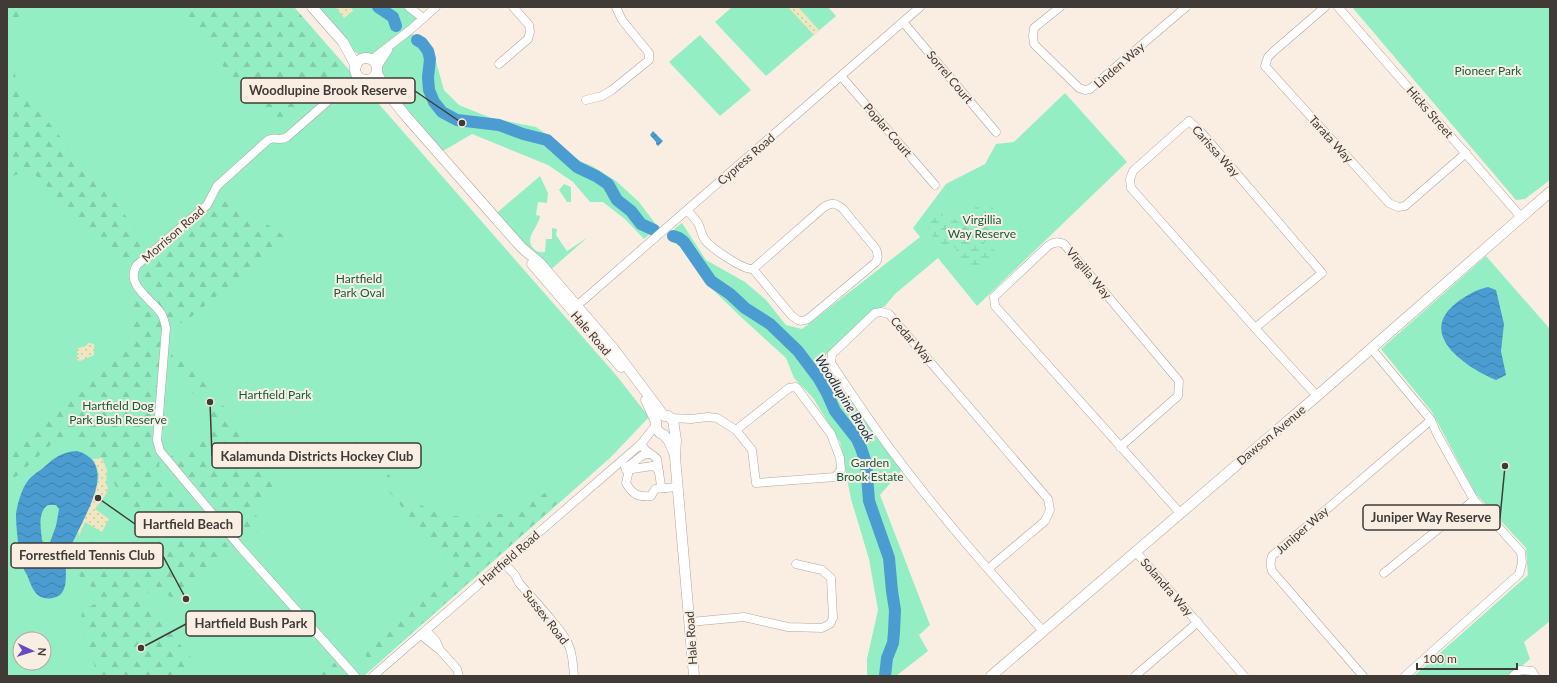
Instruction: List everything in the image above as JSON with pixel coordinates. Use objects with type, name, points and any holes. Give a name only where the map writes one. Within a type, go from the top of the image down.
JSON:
[{"type":"main road","name":"Hale Road","points":[[312,7],[343,42],[372,65],[388,94],[491,214],[522,248],[540,263],[574,308],[627,365],[676,440],[675,457],[694,676]]},
{"type":"main road","name":"Hale Road","points":[[343,42],[356,66]]},
{"type":"main road","points":[[361,60],[372,65],[373,78],[367,80],[360,78],[357,75],[356,66],[361,60]]},
{"type":"main road","name":"Hale Road","points":[[367,80],[388,94]]},
{"type":"main road","name":"Dawson Avenue","points":[[991,676],[1136,552],[1180,512],[1317,396],[1550,192]]},
{"type":"main road","points":[[663,435],[669,433],[666,423]]},
{"type":"main road","name":"Hale Road","points":[[663,435],[669,441],[675,457]]},
{"type":"street","points":[[409,7],[423,18]]},
{"type":"street","points":[[372,65],[390,46],[436,7]]},
{"type":"street","points":[[499,64],[528,39],[530,32],[529,25],[513,7]]},
{"type":"street","points":[[586,100],[602,96],[612,90],[649,60],[649,53],[622,20],[616,7]]},
{"type":"street","name":"Cypress Road","points":[[574,308],[920,7]]},
{"type":"street","name":"Linden Way","points":[[1060,7],[1034,28],[1032,36],[1034,44],[1079,88],[1084,90],[1090,89],[1186,7]]},
{"type":"street","name":"Tarata Way","points":[[1325,7],[1274,51],[1268,58],[1265,66],[1389,204],[1398,207],[1405,206],[1466,153]]},
{"type":"street","name":"Hicks Street","points":[[1338,7],[1520,217]]},
{"type":"street","name":"Sorrel Court","points":[[903,22],[996,132]]},
{"type":"street","name":"Poplar Court","points":[[842,76],[936,185]]},
{"type":"street","name":"Morrison Road","points":[[344,87],[287,137],[282,140],[274,138],[268,140],[227,177],[218,186],[207,205],[137,265],[133,278],[137,286],[161,313],[166,328],[157,440],[160,451],[240,547],[355,676]]},
{"type":"street","name":"Carissa Way","points":[[1255,328],[1322,273],[1201,132],[1189,121],[1132,171],[1130,180],[1131,188],[1255,328],[1317,396]]},
{"type":"street","points":[[687,210],[698,223],[705,240],[708,243],[737,264],[749,270],[753,270],[796,319],[804,321],[875,263],[877,261],[878,253],[843,209],[837,204],[833,203],[824,207],[753,270]]},
{"type":"street","name":"Virgilia Way","points":[[1120,447],[1178,396],[1179,381],[1064,244],[1060,242],[1052,243],[994,297],[996,309],[1120,447],[1180,512]]},
{"type":"street","name":"Cedar Way","points":[[988,569],[1045,521],[1050,510],[1048,499],[890,314],[881,312],[875,313],[832,354],[830,363],[894,455],[954,530],[988,569],[1043,631]]},
{"type":"street","points":[[1371,348],[1431,420],[1437,434],[1474,500],[1521,552],[1522,563],[1519,574],[1405,676]]},
{"type":"street","points":[[666,423],[708,417],[717,418],[736,430],[752,450],[756,483],[835,476],[842,470],[840,458],[831,434],[796,387],[789,388],[736,430]]},
{"type":"street","name":"Juniper Way","points":[[1363,676],[1272,571],[1270,560],[1272,556],[1431,420]]},
{"type":"street","name":"Hartfield Road","points":[[373,676],[502,565],[624,467],[642,442],[666,423]]},
{"type":"street","name":"Hartfield Road","points":[[642,442],[663,435]]},
{"type":"street","points":[[642,442],[646,452],[657,459],[660,484],[665,488]]},
{"type":"street","points":[[624,467],[642,455],[649,454]]},
{"type":"street","points":[[624,467],[632,468],[652,466],[656,467],[659,472]]},
{"type":"street","points":[[624,467],[626,483],[637,496],[650,496],[655,489],[678,486]]},
{"type":"street","points":[[1384,573],[1474,500]]},
{"type":"street","name":"Solandra Way","points":[[1136,552],[1244,676]]},
{"type":"street","points":[[690,622],[744,617],[788,627],[822,628],[830,624],[833,618],[830,578],[822,570],[796,564]]},
{"type":"street","name":"Sussex Road","points":[[502,565],[515,575],[519,583],[560,631],[569,644],[574,676]]},
{"type":"street","name":"Solandra Way","points":[[1135,676],[1198,622]]},
{"type":"street","points":[[423,632],[436,642],[440,650],[457,669],[459,676]]},
{"type":"street","points":[[1513,676],[1520,670],[1532,671],[1535,676]]},
{"type":"green space","name":"Hartfield Park","points":[[7,7],[294,7],[616,375],[649,417],[611,457],[364,676],[7,676]]},
{"type":"green space","points":[[7,7],[25,7],[15,22],[9,58],[20,88],[149,244],[127,269],[113,251],[30,170],[7,178]]},
{"type":"green space","points":[[187,7],[294,7],[347,69],[280,131],[229,82],[215,46],[195,25],[187,14]]},
{"type":"green space","points":[[312,7],[409,7],[423,18],[410,31],[436,62],[444,90],[459,105],[491,118],[536,127],[558,142],[573,158],[592,166],[616,181],[639,202],[658,227],[644,239],[626,220],[603,202],[590,202],[573,182],[548,165],[472,134],[438,154],[405,115],[375,62],[364,59],[343,42]]},
{"type":"green space","points":[[732,7],[828,7],[836,16],[766,76],[715,22]]},
{"type":"green space","name":"Pioneer Park","points":[[1352,7],[1550,7],[1550,180],[1525,199],[1516,200]]},
{"type":"green space","points":[[700,35],[751,90],[720,116],[669,62]]},
{"type":"green space","points":[[1065,93],[1127,162],[977,306],[938,258],[895,294],[885,306],[874,311],[827,353],[825,358],[902,470],[880,495],[930,625],[919,635],[928,651],[896,676],[867,676],[867,659],[878,610],[869,559],[851,499],[840,442],[813,398],[794,378],[786,358],[706,283],[690,260],[674,229],[682,223],[706,260],[745,282],[766,300],[786,325],[802,329],[920,237],[913,228],[946,184],[985,164],[996,144],[1014,142]]},
{"type":"green space","points":[[540,176],[548,193],[547,203],[538,202],[536,215],[540,216],[530,240],[533,248],[539,252],[545,252],[546,239],[552,239],[552,228],[557,229],[556,235],[567,251],[588,237],[548,272],[493,216]]},
{"type":"green space","points":[[564,184],[571,187],[571,202],[567,202],[559,190]]},
{"type":"green space","points":[[218,197],[239,211],[258,218],[287,238],[185,322],[168,326],[139,285],[135,276],[139,266],[204,215]]},
{"type":"green space","name":"Virgillia Way Reserve","points":[[981,204],[990,206],[995,211],[998,219],[998,233],[995,240],[985,241],[984,244],[985,247],[994,248],[989,263],[982,268],[974,268],[963,262],[953,246],[937,242],[927,226],[928,220],[938,210],[943,211],[943,217],[960,219],[969,215]]},
{"type":"green space","points":[[1486,256],[1550,329],[1550,621],[1524,642],[1530,659],[1510,676],[1414,676],[1528,575],[1526,548],[1475,493],[1432,412],[1381,349]]},
{"type":"green space","name":"Hartfield Dog Park Bush Reserve","points":[[129,280],[150,303],[163,326],[159,470],[172,486],[186,496],[233,552],[211,568],[201,580],[177,602],[156,586],[141,598],[193,660],[182,676],[98,676],[80,622],[83,610],[99,602],[101,596],[95,589],[82,580],[77,572],[84,554],[84,544],[90,537],[97,538],[101,545],[101,558],[110,562],[137,545],[139,535],[136,524],[125,509],[111,475],[84,439],[56,440],[7,485],[7,454],[129,345]]},
{"type":"green space","points":[[174,346],[209,389],[198,399],[168,366]]},
{"type":"green space","points":[[221,403],[270,463],[290,448],[267,467],[283,486],[253,512],[265,526],[240,547],[167,460],[215,421],[209,413]]},
{"type":"green space","points":[[377,440],[383,464],[397,485],[416,502],[442,514],[468,517],[496,515],[509,512],[534,501],[547,491],[561,500],[371,669],[362,644],[453,569],[347,441]]},
{"type":"green space","points":[[334,662],[344,676],[319,676]]},
{"type":"sand","points":[[336,7],[351,7],[353,11],[344,18]]},
{"type":"sand","points":[[788,7],[798,7],[819,30],[814,35]]},
{"type":"sand","points":[[88,343],[94,344],[94,355],[80,361],[77,360],[77,355],[79,355],[77,352],[78,348],[86,346]]},
{"type":"sand","points":[[102,458],[107,470],[106,484],[108,488],[106,494],[95,509],[109,519],[102,532],[85,522],[79,536],[76,529],[90,501],[95,495],[99,477],[93,459]]},
{"type":"water","points":[[653,131],[663,141],[658,146],[650,135]]},
{"type":"water","points":[[1488,287],[1496,290],[1504,324],[1501,351],[1506,375],[1496,380],[1484,375],[1460,359],[1450,349],[1444,339],[1441,327],[1445,316],[1455,304],[1470,294]]},
{"type":"water","points":[[77,451],[91,458],[97,470],[97,484],[93,499],[67,558],[65,586],[61,594],[56,597],[44,598],[35,592],[22,565],[17,533],[17,508],[23,489],[30,478],[54,458]],"holes":[[[48,505],[56,505],[59,509],[56,526],[50,542],[43,542],[41,526],[42,512]]]},
{"type":"waterway","name":"Woodlupine Brook","points":[[378,7],[393,17],[396,26]]},
{"type":"waterway","name":"Woodlupine Brook","points":[[417,40],[422,43],[428,51],[430,59],[428,77],[429,90],[434,102],[442,112],[457,120],[499,125],[523,134],[547,140],[577,167],[596,176],[608,184],[617,200],[631,211],[641,224],[654,230]]},
{"type":"waterway","name":"Woodlupine Brook","points":[[673,236],[684,242],[711,281],[730,294],[745,308],[770,324],[798,351],[819,379],[835,411],[857,439],[866,463],[869,501],[889,558],[895,610],[893,643],[887,658],[885,676]]},
{"type":"place","name":"Woodlupine Brook Reserve","points":[[462,123]]},
{"type":"place","name":"Kalamunda Districts Hockey Club","points":[[210,402]]},
{"type":"place","name":"Juniper Way Reserve","points":[[1505,466]]},
{"type":"place","name":"Hartfield Beach","points":[[98,498]]},
{"type":"place","name":"Forrestfield Tennis Club","points":[[186,599]]},
{"type":"place","name":"Hartfield Bush Park","points":[[141,648]]},
{"type":"park label","name":"Hartfield Park Oval","points":[[359,285]]},
{"type":"park label","name":"Garden Brook Estate","points":[[870,469]]}]
